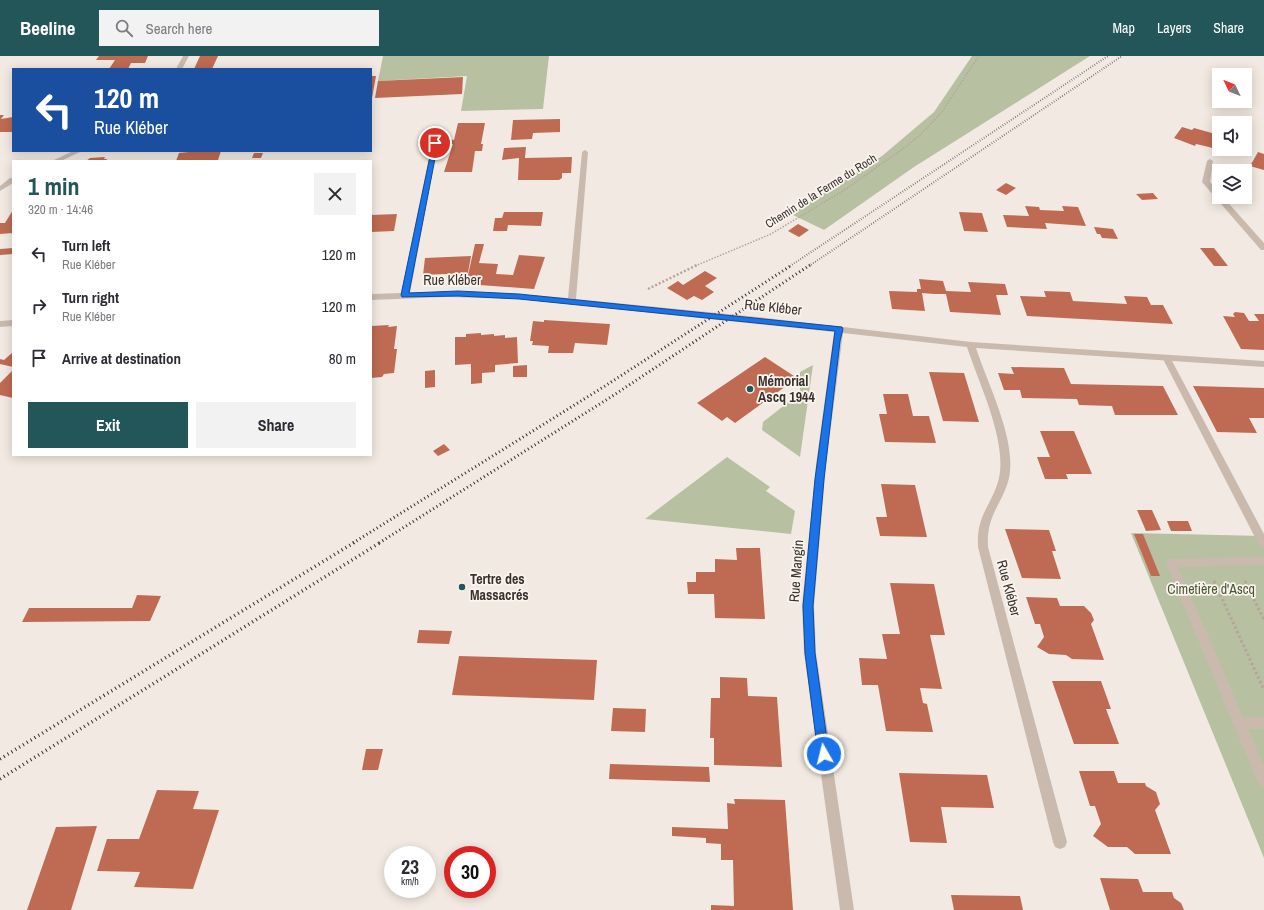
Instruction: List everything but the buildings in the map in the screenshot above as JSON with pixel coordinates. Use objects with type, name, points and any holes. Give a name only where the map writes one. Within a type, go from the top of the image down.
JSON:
[{"type":"street","points":[[180,68],[186,56]]},
{"type":"street","name":"Rue Kléber","points":[[405,295],[435,143]]},
{"type":"street","points":[[56,160],[76,152]]},
{"type":"street","points":[[572,302],[586,152]]},
{"type":"street","points":[[1210,161],[1206,182],[1264,248]]},
{"type":"street","points":[[0,189],[12,181]]},
{"type":"street","name":"Rue Kléber","points":[[372,297],[481,294],[839,329],[971,345],[1167,359],[1264,364]]},
{"type":"street","points":[[0,324],[12,323]]},
{"type":"street","name":"Rue Mangin","points":[[839,329],[836,341],[819,479],[808,606],[811,660],[847,910]]},
{"type":"street","name":"Rue Kléber","points":[[971,345],[1003,438],[1006,463],[1001,489],[982,524],[981,534],[983,547],[1060,842]]},
{"type":"street","points":[[1167,359],[1264,544]]},
{"type":"street","points":[[1264,561],[1171,562],[1264,781]]},
{"type":"street","points":[[1239,723],[1264,723]]},
{"type":"path","name":"Chemin de la Ferme du Roch","points":[[616,306],[678,274],[771,234],[882,164],[920,135],[933,123],[952,98],[979,56]]},
{"type":"path","points":[[1235,561],[1264,620]]},
{"type":"path","points":[[1206,562],[1264,690]]},
{"type":"green space","points":[[383,56],[549,56],[543,109],[461,111],[467,76],[378,81]]},
{"type":"green space","points":[[972,56],[1090,56],[914,167],[824,230],[791,214],[882,156],[934,112]]},
{"type":"green space","points":[[813,365],[800,457],[762,430],[763,422],[800,393],[800,372]]},
{"type":"green space","points":[[727,457],[770,487],[766,491],[795,511],[791,534],[645,519]]},
{"type":"green space","name":"Cimetière d'Ascq","points":[[1131,533],[1264,536],[1264,858]]},
{"type":"railway","points":[[790,266],[1108,56]]},
{"type":"railway","points":[[809,266],[1122,56]]},
{"type":"railway","points":[[353,543],[605,386],[792,265]]},
{"type":"railway","points":[[379,543],[614,395],[810,265]]},
{"type":"railway","points":[[0,759],[355,542]]},
{"type":"railway","points":[[0,779],[381,542]]},
{"type":"place","name":"Mémorial Ascq 1944","points":[[750,389]]},
{"type":"place","name":"Tertre des Massacrés","points":[[462,587]]},
{"type":"route","points":[[435,143],[405,295],[481,294],[519,296],[839,329],[836,341],[819,479],[808,606],[810,653],[824,754]]}]
